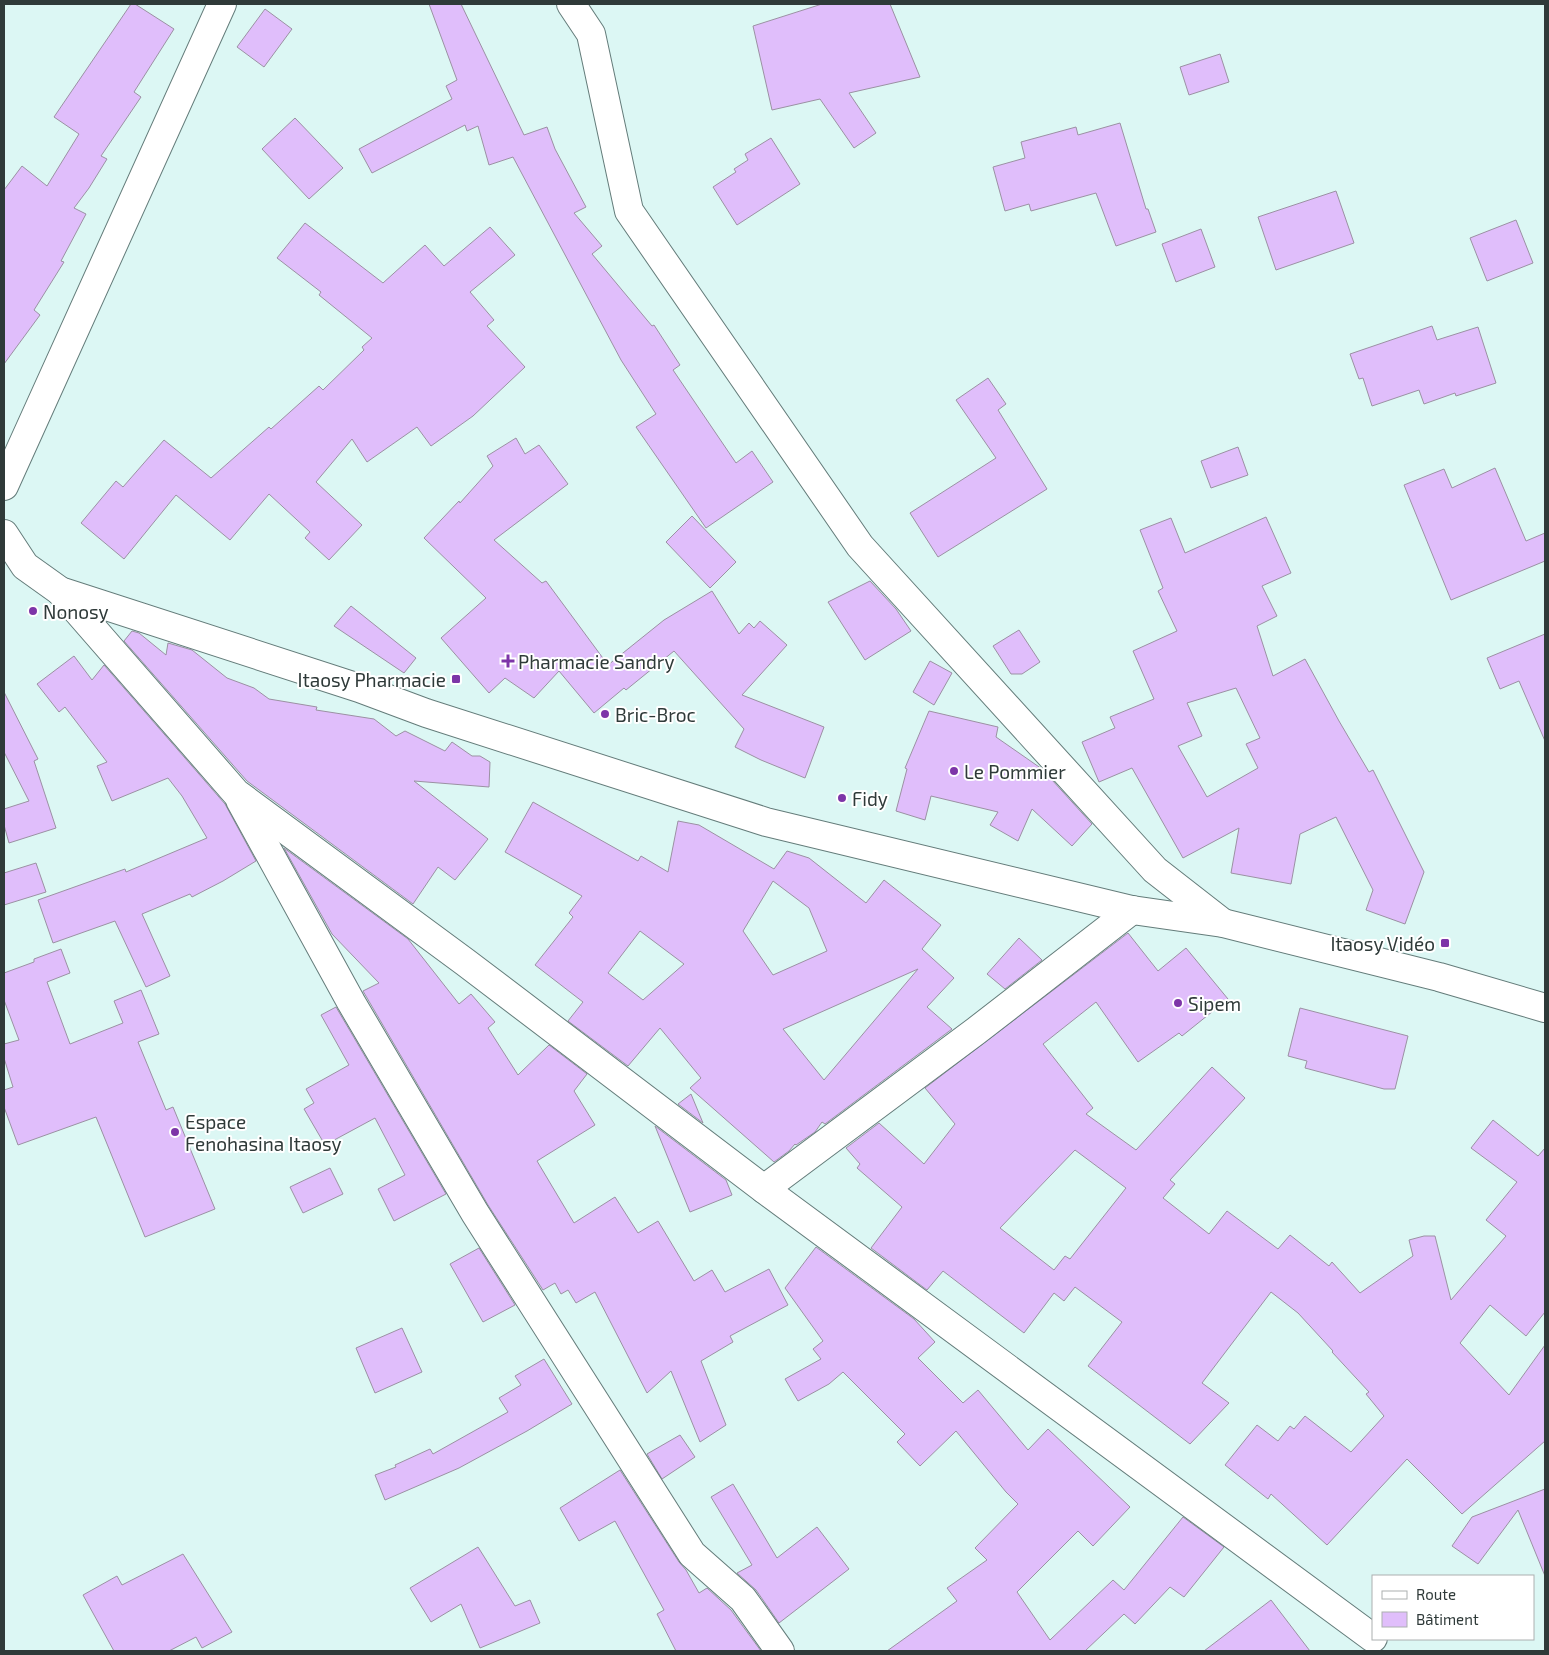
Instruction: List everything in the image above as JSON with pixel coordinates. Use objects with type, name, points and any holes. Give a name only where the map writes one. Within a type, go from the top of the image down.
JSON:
[{"type":"street","points":[[4,486],[222,4]]},
{"type":"street","points":[[571,4],[591,34],[629,211],[860,546],[1155,870],[1222,923]]},
{"type":"street","points":[[4,534],[25,566],[60,592],[236,793],[472,968],[764,1189],[1372,1637]]},
{"type":"street","points":[[60,592],[359,688],[426,713],[766,822],[1132,910],[1222,923],[1439,978],[1545,1008]]},
{"type":"street","points":[[236,793],[351,1002],[475,1213],[692,1554],[743,1599],[780,1651]]},
{"type":"street","points":[[764,1189],[976,1031],[1132,910]]},
{"type":"street","points":[[1376,1640],[1390,1651]]},
{"type":"building","points":[[131,4],[135,4],[174,29],[134,92],[141,97],[101,156],[107,159],[74,208],[86,214],[61,261],[64,262],[34,310],[40,315],[4,364],[4,190],[22,166],[47,186],[79,134],[54,117]]},
{"type":"building","points":[[429,4],[461,4],[524,135],[547,127],[555,149],[586,207],[574,213],[602,246],[592,254],[652,326],[654,325],[680,365],[673,370],[736,463],[752,451],[773,482],[706,528],[636,427],[656,414],[621,360],[513,157],[489,165],[478,126],[467,131],[465,125],[372,173],[359,149],[452,99],[446,86],[457,80]]},
{"type":"building","points":[[822,4],[890,4],[920,77],[849,93],[876,133],[854,148],[820,99],[772,110],[753,26]]},
{"type":"building","points":[[265,9],[292,29],[264,67],[237,47]]},
{"type":"building","points":[[1220,54],[1229,82],[1189,95],[1180,67]]},
{"type":"building","points":[[295,118],[343,168],[309,199],[262,149]]},
{"type":"building","points":[[1120,123],[1146,209],[1148,209],[1156,232],[1116,246],[1096,193],[1031,211],[1029,204],[1005,211],[993,167],[1025,158],[1021,142],[1076,127],[1078,135]]},
{"type":"building","points":[[771,138],[800,184],[737,225],[713,187],[736,172],[734,169],[748,160],[745,154]]},
{"type":"building","points":[[1336,191],[1354,243],[1276,270],[1258,217]]},
{"type":"building","points":[[1516,220],[1533,263],[1487,281],[1470,238]]},
{"type":"building","points":[[305,223],[383,283],[425,245],[444,266],[490,227],[515,255],[470,292],[494,320],[487,326],[525,367],[473,416],[431,446],[417,427],[367,462],[352,439],[316,482],[362,525],[329,560],[305,538],[310,532],[269,494],[230,540],[176,495],[124,559],[81,523],[116,481],[123,487],[164,440],[211,478],[269,427],[271,429],[319,386],[323,390],[364,350],[362,347],[372,338],[319,295],[321,292],[277,258]]},
{"type":"building","points":[[1201,229],[1215,267],[1176,282],[1162,244]]},
{"type":"building","points":[[1432,326],[1437,340],[1478,327],[1496,383],[1456,396],[1455,393],[1424,404],[1419,390],[1372,406],[1363,378],[1359,379],[1350,354]]},
{"type":"building","points":[[988,378],[1006,404],[998,410],[1047,489],[938,557],[910,513],[996,458],[956,400]]},
{"type":"building","points":[[516,438],[525,454],[539,445],[568,484],[494,540],[542,583],[546,581],[608,665],[664,620],[712,591],[739,634],[749,623],[754,628],[760,621],[787,645],[742,695],[824,727],[805,778],[735,747],[744,729],[674,651],[594,713],[559,671],[534,698],[505,678],[489,693],[441,638],[486,598],[424,538],[459,501],[460,503],[493,466],[487,456]]},
{"type":"building","points":[[1238,447],[1248,475],[1211,488],[1201,461]]},
{"type":"building","points":[[1495,468],[1526,541],[1545,533],[1545,561],[1451,600],[1404,485],[1444,469],[1452,488]]},
{"type":"building","points":[[692,516],[736,562],[710,588],[666,542]]},
{"type":"building","points":[[1266,517],[1291,573],[1262,586],[1277,616],[1257,626],[1273,676],[1305,659],[1369,772],[1373,770],[1424,872],[1405,924],[1366,910],[1373,890],[1336,817],[1300,834],[1291,884],[1231,873],[1239,828],[1183,858],[1132,768],[1099,782],[1082,742],[1115,728],[1110,717],[1154,699],[1133,651],[1177,631],[1158,591],[1163,588],[1140,530],[1171,518],[1185,553]],"holes":[[[1236,688],[1260,738],[1246,744],[1258,768],[1207,797],[1178,746],[1202,736],[1187,703]]]},
{"type":"building","points":[[870,581],[896,609],[911,631],[865,660],[828,602]]},
{"type":"building","points":[[351,606],[416,658],[404,673],[334,626]]},
{"type":"building","points":[[1019,630],[1040,662],[1022,674],[1011,674],[993,646]]},
{"type":"building","points":[[132,631],[139,633],[166,655],[168,643],[192,650],[227,678],[254,688],[269,699],[317,707],[316,710],[374,719],[396,736],[405,731],[445,751],[452,742],[472,756],[480,756],[490,762],[489,787],[414,781],[488,839],[455,880],[438,867],[413,904],[247,781],[124,641]]},
{"type":"building","points":[[1545,634],[1545,741],[1519,681],[1500,689],[1487,658]]},
{"type":"building","points":[[74,656],[92,680],[104,665],[225,804],[256,861],[192,897],[190,894],[142,914],[170,976],[146,987],[115,921],[53,943],[38,900],[125,869],[126,872],[207,838],[182,796],[168,778],[112,801],[97,766],[107,762],[65,707],[59,712],[37,684]]},
{"type":"building","points":[[930,661],[952,673],[934,705],[913,692]]},
{"type":"building","points":[[4,692],[38,759],[34,761],[56,828],[9,843],[4,825],[4,809],[29,801],[4,752]]},
{"type":"building","points":[[929,711],[998,727],[996,737],[1042,769],[1092,824],[1072,846],[1032,809],[1018,841],[990,825],[998,812],[931,796],[925,820],[896,811],[907,769],[905,768]]},
{"type":"building","points":[[533,802],[638,861],[641,856],[668,872],[678,821],[699,825],[774,869],[787,851],[809,858],[866,903],[884,880],[941,925],[922,949],[954,978],[927,1007],[952,1029],[825,1124],[822,1122],[815,1132],[795,1144],[774,1162],[690,1088],[701,1078],[660,1028],[628,1066],[568,1021],[583,1002],[535,965],[573,917],[569,913],[582,896],[505,852]],"holes":[[[773,881],[809,908],[827,951],[773,975],[743,931]],[[640,931],[684,964],[643,1000],[608,973]],[[918,969],[824,1080],[783,1029]]]},
{"type":"building","points":[[284,848],[408,939],[459,1004],[471,994],[495,1022],[488,1028],[518,1075],[549,1045],[587,1074],[574,1091],[595,1125],[537,1161],[574,1223],[615,1197],[638,1233],[658,1221],[694,1281],[712,1270],[725,1292],[769,1269],[788,1305],[730,1336],[733,1342],[701,1361],[726,1425],[700,1442],[671,1371],[647,1393],[595,1292],[576,1303],[568,1290],[561,1294],[555,1283],[543,1290],[488,1205],[363,991],[379,983],[332,934]]},
{"type":"building","points":[[36,863],[46,892],[4,905],[4,873]]},
{"type":"building","points":[[1128,933],[1158,971],[1186,948],[1228,999],[1182,1036],[1179,1033],[1138,1062],[1096,1002],[1043,1044],[1093,1108],[1086,1114],[1136,1150],[1212,1067],[1245,1098],[1170,1180],[1175,1184],[1163,1198],[1209,1234],[1227,1211],[1278,1249],[1290,1235],[1329,1266],[1332,1262],[1360,1293],[1413,1256],[1409,1240],[1424,1236],[1435,1236],[1451,1300],[1506,1236],[1486,1220],[1517,1182],[1471,1148],[1493,1120],[1538,1156],[1545,1148],[1545,1312],[1526,1336],[1490,1305],[1460,1343],[1509,1395],[1545,1345],[1545,1441],[1462,1514],[1407,1459],[1327,1545],[1271,1494],[1268,1499],[1225,1465],[1257,1425],[1278,1441],[1290,1426],[1294,1429],[1305,1416],[1351,1452],[1384,1416],[1366,1394],[1369,1392],[1333,1351],[1298,1313],[1271,1292],[1202,1383],[1229,1403],[1190,1444],[1088,1366],[1122,1322],[1075,1287],[1064,1301],[1054,1293],[1024,1333],[943,1271],[927,1290],[871,1248],[902,1207],[857,1168],[860,1164],[846,1148],[879,1123],[924,1164],[955,1124],[925,1088]],"holes":[[[1075,1150],[1126,1188],[1070,1259],[1065,1256],[1054,1270],[1000,1228]]]},
{"type":"building","points":[[1019,938],[1042,960],[1005,989],[987,974]]},
{"type":"building","points":[[61,949],[70,973],[47,982],[70,1044],[123,1023],[114,1001],[141,990],[159,1034],[138,1042],[166,1110],[173,1107],[215,1209],[145,1237],[96,1117],[18,1145],[4,1107],[4,1090],[13,1087],[4,1058],[4,1044],[19,1040],[4,1000],[4,973],[34,962],[34,959]]},
{"type":"building","points":[[336,1007],[446,1194],[394,1221],[378,1189],[405,1175],[375,1118],[325,1145],[304,1109],[314,1103],[306,1089],[349,1065],[321,1015]]},
{"type":"building","points":[[1300,1008],[1408,1036],[1395,1089],[1384,1089],[1305,1068],[1307,1061],[1288,1056]]},
{"type":"building","points":[[691,1094],[703,1123],[678,1104]]},
{"type":"building","points":[[655,1126],[726,1180],[732,1195],[690,1212]]},
{"type":"building","points":[[330,1168],[343,1194],[303,1213],[290,1187]]},
{"type":"building","points":[[816,1247],[914,1319],[935,1342],[918,1358],[963,1403],[978,1390],[1028,1450],[1048,1429],[1130,1507],[1093,1546],[1078,1531],[1017,1592],[1050,1640],[1113,1580],[1124,1590],[1183,1517],[1224,1547],[1184,1597],[1170,1587],[1135,1624],[1124,1614],[1085,1651],[887,1651],[957,1601],[947,1588],[987,1560],[975,1548],[1018,1504],[956,1431],[920,1466],[897,1442],[905,1434],[843,1372],[829,1384],[798,1401],[785,1379],[821,1359],[813,1349],[823,1341],[785,1288]]},
{"type":"building","points":[[479,1248],[515,1305],[483,1322],[450,1264]]},
{"type":"building","points":[[402,1328],[422,1372],[375,1393],[356,1348]]},
{"type":"building","points":[[544,1359],[572,1404],[459,1468],[385,1500],[375,1475],[396,1467],[395,1465],[430,1449],[433,1454],[508,1412],[499,1398],[521,1385],[515,1376]]},
{"type":"building","points":[[680,1435],[695,1457],[662,1479],[647,1454]]},
{"type":"building","points":[[620,1470],[699,1593],[707,1588],[731,1610],[761,1651],[676,1651],[657,1614],[664,1610],[615,1521],[579,1541],[560,1508]]},
{"type":"building","points":[[733,1484],[777,1558],[817,1527],[849,1569],[779,1623],[756,1590],[737,1573],[752,1565],[711,1497]]},
{"type":"building","points":[[1545,1489],[1545,1576],[1518,1510],[1478,1564],[1452,1546],[1472,1517]]},
{"type":"building","points":[[478,1547],[515,1606],[530,1600],[540,1623],[480,1648],[461,1604],[431,1622],[410,1588]]},
{"type":"building","points":[[183,1554],[232,1632],[202,1648],[196,1637],[169,1651],[114,1651],[83,1595],[117,1576],[122,1585]]},
{"type":"building","points":[[1271,1600],[1310,1651],[1204,1651]]},
{"type":"place","name":"Nonosy","points":[[33,611]]},
{"type":"place","name":"Pharmacie Sandry","points":[[508,661]]},
{"type":"place","name":"Itaosy Pharmacie","points":[[456,679]]},
{"type":"place","name":"Bric-Broc","points":[[605,714]]},
{"type":"place","name":"Le Pommier","points":[[954,771]]},
{"type":"place","name":"Fidy","points":[[842,798]]},
{"type":"place","name":"Itaosy Vidéo","points":[[1445,943]]},
{"type":"place","name":"Sipem","points":[[1178,1003]]},
{"type":"place","name":"Espace Fenohasina Itaosy","points":[[175,1132]]}]
